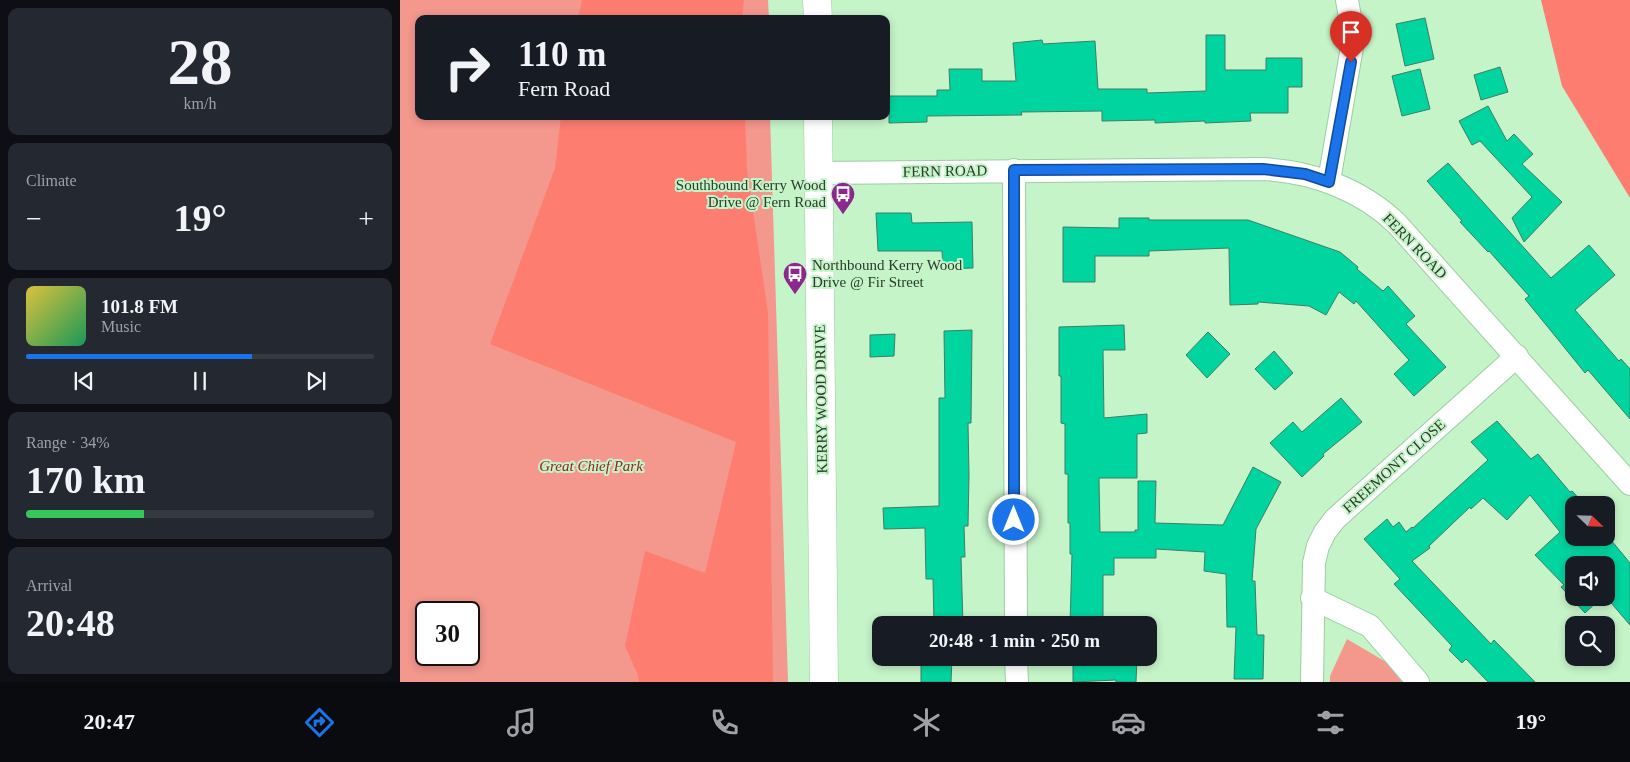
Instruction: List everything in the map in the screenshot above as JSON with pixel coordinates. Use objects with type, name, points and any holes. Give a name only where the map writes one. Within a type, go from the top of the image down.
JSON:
[{"type":"street","points":[[818,0],[818,15]]},
{"type":"street","points":[[1329,182],[1352,55],[1352,29],[1347,0]]},
{"type":"street","name":"KERRY WOOD DRIVE","points":[[818,120],[824,682]]},
{"type":"street","name":"FERN ROAD","points":[[819,173],[1263,169],[1305,174],[1329,182],[1360,196],[1388,215],[1517,356],[1630,484]]},
{"type":"street","points":[[1014,170],[1016,616]]},
{"type":"street","name":"FREEMONT CLOSE","points":[[1312,682],[1314,563],[1318,546],[1325,532],[1330,525],[1517,356]]},
{"type":"street","points":[[1312,598],[1370,626],[1418,682]]},
{"type":"street","points":[[1016,666],[1017,682]]},
{"type":"green space","name":"Great Chief Park","points":[[400,0],[768,0],[769,15],[415,15],[415,120],[770,120],[788,682],[400,682]]},
{"type":"green space","points":[[1347,639],[1386,662],[1402,682],[1330,682],[1330,676]]},
{"type":"shaded area","points":[[582,0],[744,0],[742,15],[578,15]]},
{"type":"shaded area","points":[[1541,0],[1630,0],[1630,198],[1562,86]]},
{"type":"shaded area","points":[[561,120],[745,120],[747,170],[768,313],[773,682],[639,682],[638,675],[625,646],[645,551],[705,573],[736,442],[490,344],[555,168]]},
{"type":"building","points":[[1425,18],[1434,59],[1405,66],[1396,24]]},
{"type":"building","points":[[1206,35],[1225,35],[1225,70],[1266,70],[1266,58],[1302,58],[1302,87],[1288,87],[1288,113],[1250,113],[1251,121],[1155,123],[1155,120],[1102,121],[1102,111],[1021,112],[1022,115],[927,116],[927,122],[889,123],[890,96],[937,96],[937,90],[950,90],[949,69],[982,69],[982,81],[1016,81],[1013,43],[1042,40],[1043,44],[1095,41],[1098,89],[1147,89],[1147,93],[1206,91]]},
{"type":"building","points":[[1500,67],[1508,92],[1481,100],[1474,75]]},
{"type":"building","points":[[1420,69],[1430,109],[1402,116],[1392,76]]},
{"type":"building","points":[[1488,106],[1507,141],[1514,134],[1533,154],[1522,164],[1562,202],[1524,242],[1512,218],[1532,197],[1480,141],[1472,145],[1459,121]]},
{"type":"building","points":[[1448,163],[1551,278],[1589,245],[1615,275],[1575,310],[1619,361],[1621,359],[1630,369],[1630,419],[1588,370],[1585,373],[1525,299],[1529,296],[1460,222],[1462,221],[1427,181]]},
{"type":"building","points":[[876,213],[911,213],[912,223],[972,222],[973,268],[943,269],[942,251],[878,251]]},
{"type":"building","points":[[1119,218],[1149,218],[1149,220],[1248,220],[1340,252],[1383,291],[1388,286],[1415,316],[1406,324],[1446,367],[1414,396],[1394,374],[1409,360],[1356,301],[1354,304],[1339,292],[1326,315],[1309,306],[1258,302],[1258,304],[1230,305],[1229,248],[1149,251],[1149,256],[1095,256],[1095,282],[1063,282],[1063,227],[1119,228]]},
{"type":"building","points":[[1124,325],[1125,350],[1103,350],[1104,418],[1147,414],[1147,433],[1137,434],[1137,478],[1099,478],[1100,532],[1135,532],[1135,530],[1138,530],[1138,481],[1156,481],[1155,523],[1223,525],[1253,467],[1281,482],[1256,529],[1252,581],[1255,581],[1257,635],[1264,635],[1263,679],[1234,679],[1236,627],[1227,627],[1226,574],[1204,571],[1205,552],[1156,549],[1156,558],[1114,558],[1114,575],[1103,575],[1103,616],[1070,616],[1072,554],[1070,554],[1070,523],[1068,523],[1068,474],[1065,474],[1065,424],[1061,423],[1059,327]]},
{"type":"building","points":[[972,330],[971,423],[968,423],[968,526],[964,526],[965,557],[961,557],[963,616],[934,616],[933,579],[926,579],[925,528],[884,529],[883,508],[939,506],[939,398],[945,398],[944,331]]},
{"type":"building","points":[[1208,332],[1230,354],[1207,378],[1186,355]]},
{"type":"building","points":[[895,334],[894,356],[870,357],[870,335]]},
{"type":"building","points":[[1274,351],[1293,373],[1275,390],[1255,369]]},
{"type":"building","points":[[1341,398],[1362,422],[1323,454],[1324,456],[1302,477],[1270,443],[1293,422],[1302,432]]},
{"type":"building","points":[[1497,421],[1531,459],[1538,454],[1570,492],[1572,491],[1577,496],[1565,496],[1565,546],[1615,545],[1630,563],[1630,625],[1614,606],[1615,556],[1565,556],[1565,591],[1561,587],[1564,585],[1535,555],[1560,532],[1530,495],[1507,520],[1483,498],[1471,509],[1470,507],[1429,546],[1430,548],[1412,561],[1491,644],[1494,640],[1535,682],[1488,682],[1466,659],[1462,663],[1449,650],[1452,646],[1394,584],[1400,579],[1364,539],[1387,519],[1393,527],[1399,522],[1406,532],[1413,528],[1488,460],[1471,442]]},
{"type":"building","points":[[1579,606],[1592,606],[1585,613]]},
{"type":"building","points":[[921,666],[952,666],[951,682],[921,682]]},
{"type":"building","points":[[1073,666],[1137,666],[1136,682],[1116,682],[1116,680],[1073,682]]},
{"type":"place","name":"Southbound Kerry Wood Drive @ Fern Road","points":[[843,215]]},
{"type":"place","name":"Northbound Kerry Wood Drive @ Fir Street","points":[[795,295]]},
{"type":"route","points":[[1014,520],[1014,170],[1263,169],[1285,170],[1329,182],[1351,62]]}]
